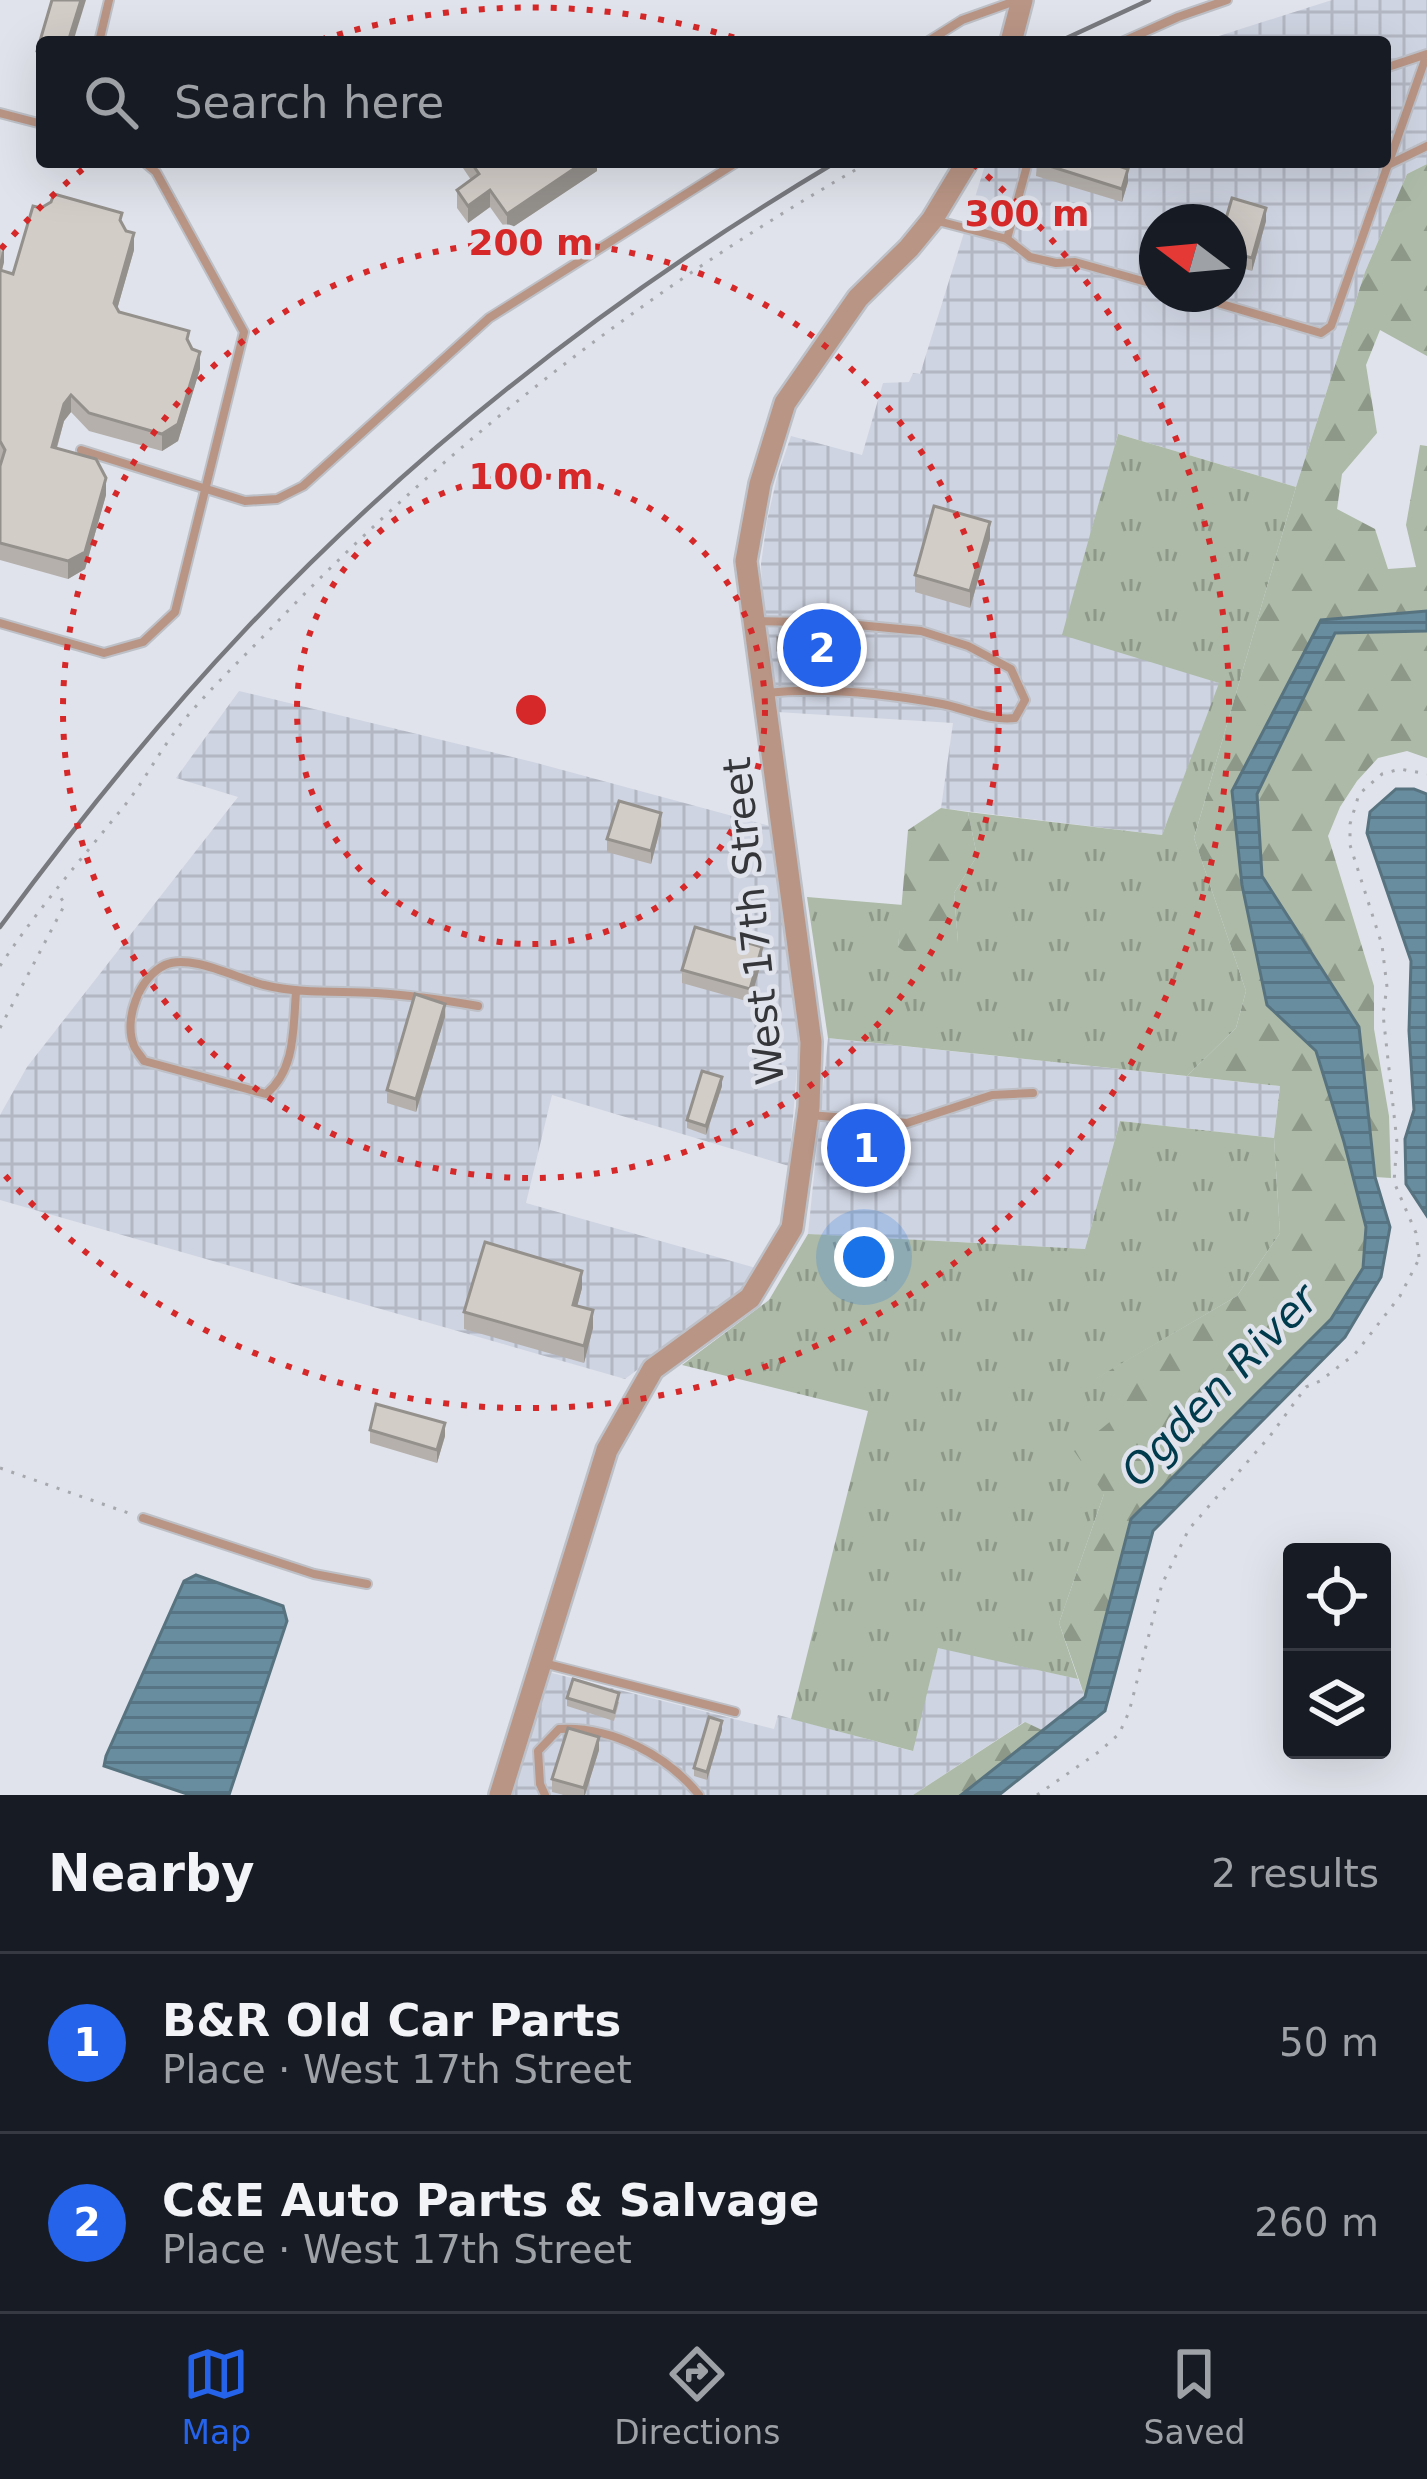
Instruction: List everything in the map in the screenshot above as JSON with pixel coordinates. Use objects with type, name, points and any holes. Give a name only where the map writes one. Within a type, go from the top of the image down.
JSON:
[{"type":"street","points":[[1012,36],[1021,0]]},
{"type":"street","name":"West 17th Street","points":[[500,1795],[607,1450],[653,1370],[750,1298],[792,1228],[808,1115],[811,1042],[746,561],[760,484],[785,403],[859,298],[932,220],[963,168]]},
{"type":"lane","points":[[100,36],[109,0]]},
{"type":"lane","points":[[937,36],[962,20],[1021,0]]},
{"type":"lane","points":[[1135,36],[1227,0]]},
{"type":"lane","points":[[1391,66],[1427,54]]},
{"type":"lane","points":[[1391,156],[1427,54]]},
{"type":"lane","points":[[0,112],[36,122]]},
{"type":"lane","points":[[1391,164],[1427,146]]},
{"type":"lane","points":[[0,623],[104,653],[143,642],[175,612],[244,332],[151,168]]},
{"type":"lane","points":[[81,450],[245,501],[277,500],[303,486],[489,319],[728,168]]},
{"type":"lane","points":[[1007,239],[1026,168]]},
{"type":"lane","points":[[1247,311],[1322,332],[1331,326],[1387,168]]},
{"type":"lane","points":[[932,220],[1007,239],[1030,257],[1075,262],[1139,280]]},
{"type":"lane","points":[[754,621],[834,622],[922,631],[968,646],[1011,669],[1025,700],[1016,718],[1001,720],[896,696],[832,690],[764,693]]},
{"type":"lane","points":[[296,992],[291,1053],[280,1082],[266,1094],[144,1061],[133,1045],[130,1023],[136,1001],[149,976],[168,963],[192,963],[296,992],[418,996],[478,1006]]},
{"type":"lane","points":[[808,1115],[907,1123],[992,1095],[1033,1094]]},
{"type":"lane","points":[[143,1518],[314,1574],[367,1584]]},
{"type":"lane","points":[[540,1661],[735,1712]]},
{"type":"lane","points":[[514,1749],[538,1751],[560,1729],[584,1727],[657,1755],[699,1795]]},
{"type":"lane","points":[[538,1751],[545,1795]]},
{"type":"path","points":[[0,966],[182,722],[426,476],[637,310],[720,251],[859,168]]},
{"type":"path","points":[[1037,1795],[1119,1734],[1162,1584],[1189,1529],[1306,1387],[1355,1354],[1400,1295],[1419,1259],[1416,1233],[1394,1182],[1397,1142],[1383,1014],[1387,987],[1382,946],[1350,845],[1350,824],[1359,794],[1382,774],[1400,769],[1427,774]]},
{"type":"path","points":[[0,1028],[65,904],[55,889]]},
{"type":"path","points":[[1419,1259],[1427,1256]]},
{"type":"path","points":[[0,1468],[143,1518]]},
{"type":"shaded area","points":[[1332,0],[1427,0],[1427,164],[1407,174],[1365,272],[1296,487],[1118,434],[1063,634],[1220,683],[1162,835],[941,808],[953,723],[777,712],[763,619],[761,564],[777,477],[791,436],[862,455],[883,383],[909,382],[913,373],[920,374],[984,168],[1391,168],[1391,36],[1219,36]]},
{"type":"shaded area","points":[[239,691],[533,762],[770,826],[799,1045],[789,1166],[552,1095],[526,1203],[756,1268],[744,1290],[625,1379],[0,1200],[0,1115],[27,1067],[238,797],[176,778]]},
{"type":"shaded area","points":[[828,1038],[1280,1086],[1274,1138],[1120,1121],[1085,1249],[808,1234]]},
{"type":"shaded area","points":[[938,1647],[1078,1679],[1085,1697],[1042,1730],[1024,1722],[913,1795],[511,1795],[548,1672],[774,1729],[778,1715],[912,1751]]},
{"type":"green space","points":[[1427,164],[1427,356],[1380,330],[1366,365],[1377,433],[1342,474],[1337,509],[1375,529],[1388,569],[1416,567],[1406,525],[1420,445],[1427,446],[1427,611],[1321,620],[1232,791],[1242,885],[1267,1004],[1316,1051],[1366,1227],[1363,1268],[1331,1319],[1131,1519],[1085,1697],[1059,1623],[1104,1494],[1074,1451],[1128,1407],[1093,1380],[1237,1296],[1280,1233],[1274,1138],[1280,1086],[1187,1076],[1236,1028],[1246,991],[1194,838],[1296,487],[1365,272],[1407,174]]},
{"type":"green space","points":[[1118,434],[1296,487],[1194,838],[1246,991],[1236,1028],[1187,1076],[828,1038],[807,897],[903,905],[898,946],[958,942],[954,893],[977,856],[968,812],[1162,835],[1219,683],[1062,635]]},
{"type":"green space","points":[[1427,631],[1427,758],[1407,751],[1378,758],[1340,807],[1328,836],[1374,986],[1374,1029],[1389,1116],[1391,1178],[1375,1177],[1359,1027],[1262,876],[1257,794],[1335,633]]},
{"type":"green space","points":[[941,808],[968,812],[977,856],[954,893],[958,942],[932,969],[898,947],[908,830]]},
{"type":"green space","points":[[1120,1121],[1274,1138],[1280,1233],[1237,1296],[1094,1380],[1129,1407],[1059,1623],[1078,1679],[938,1648],[913,1751],[791,1719],[868,1411],[682,1365],[769,1300],[808,1234],[1085,1249]]},
{"type":"green space","points":[[1025,1722],[1042,1730],[961,1795],[913,1795]]},
{"type":"water","name":"Ogden River","points":[[1427,611],[1427,631],[1335,633],[1257,794],[1262,876],[1359,1027],[1375,1177],[1390,1227],[1381,1277],[1345,1337],[1153,1531],[1105,1711],[999,1795],[961,1795],[1085,1697],[1131,1519],[1331,1319],[1363,1268],[1366,1227],[1316,1051],[1267,1005],[1242,885],[1232,791],[1321,620]]},
{"type":"water","points":[[1396,789],[1427,794],[1427,1216],[1406,1184],[1405,1139],[1414,1110],[1411,961],[1367,833],[1370,812]]},
{"type":"water","points":[[196,1575],[283,1606],[287,1621],[229,1795],[190,1795],[104,1766],[184,1581]]},
{"type":"building","points":[[52,0],[81,0],[70,36],[41,36]]},
{"type":"building","points":[[475,168],[575,168],[507,214],[490,190],[468,206],[457,190],[479,174]]},
{"type":"building","points":[[1056,168],[1125,168],[1122,189]]},
{"type":"building","points":[[54,194],[122,213],[126,231],[134,233],[114,303],[119,312],[189,331],[192,349],[200,352],[178,424],[162,434],[89,413],[71,395],[64,404],[52,447],[96,459],[106,478],[85,552],[68,561],[0,543],[0,466],[5,450],[0,441],[0,270],[13,274],[33,206],[41,208]]},
{"type":"building","points":[[1232,198],[1266,208],[1252,258],[1247,257],[1247,204],[1230,204]]},
{"type":"building","points":[[934,506],[990,522],[970,591],[915,575]]},
{"type":"building","points":[[806,613],[834,615],[834,630],[855,631],[853,654],[778,650],[778,638],[789,639],[790,630],[805,631]]},
{"type":"building","points":[[619,801],[661,813],[651,851],[607,839]]},
{"type":"building","points":[[695,927],[762,947],[750,989],[682,970]]},
{"type":"building","points":[[415,994],[445,1004],[416,1099],[387,1090]]},
{"type":"building","points":[[702,1071],[722,1077],[706,1126],[687,1120]]},
{"type":"building","points":[[853,1111],[883,1114],[879,1158],[849,1155]]},
{"type":"building","points":[[485,1242],[582,1271],[573,1305],[593,1310],[584,1346],[464,1312]]},
{"type":"building","points":[[376,1404],[445,1423],[437,1450],[370,1430]]},
{"type":"building","points":[[573,1679],[619,1693],[614,1712],[567,1698]]},
{"type":"building","points":[[709,1717],[722,1721],[707,1772],[694,1768]]},
{"type":"building","points":[[568,1728],[599,1737],[584,1788],[552,1779]]},
{"type":"railway","points":[[1071,36],[1149,0]]},
{"type":"railway","points":[[0,927],[179,702],[310,563],[379,498],[599,319],[826,168]]},
{"type":"place","name":"C&E Auto Parts & Salvage","points":[[822,648]]},
{"type":"place","name":"B&R Old Car Parts","points":[[866,1148]]}]
